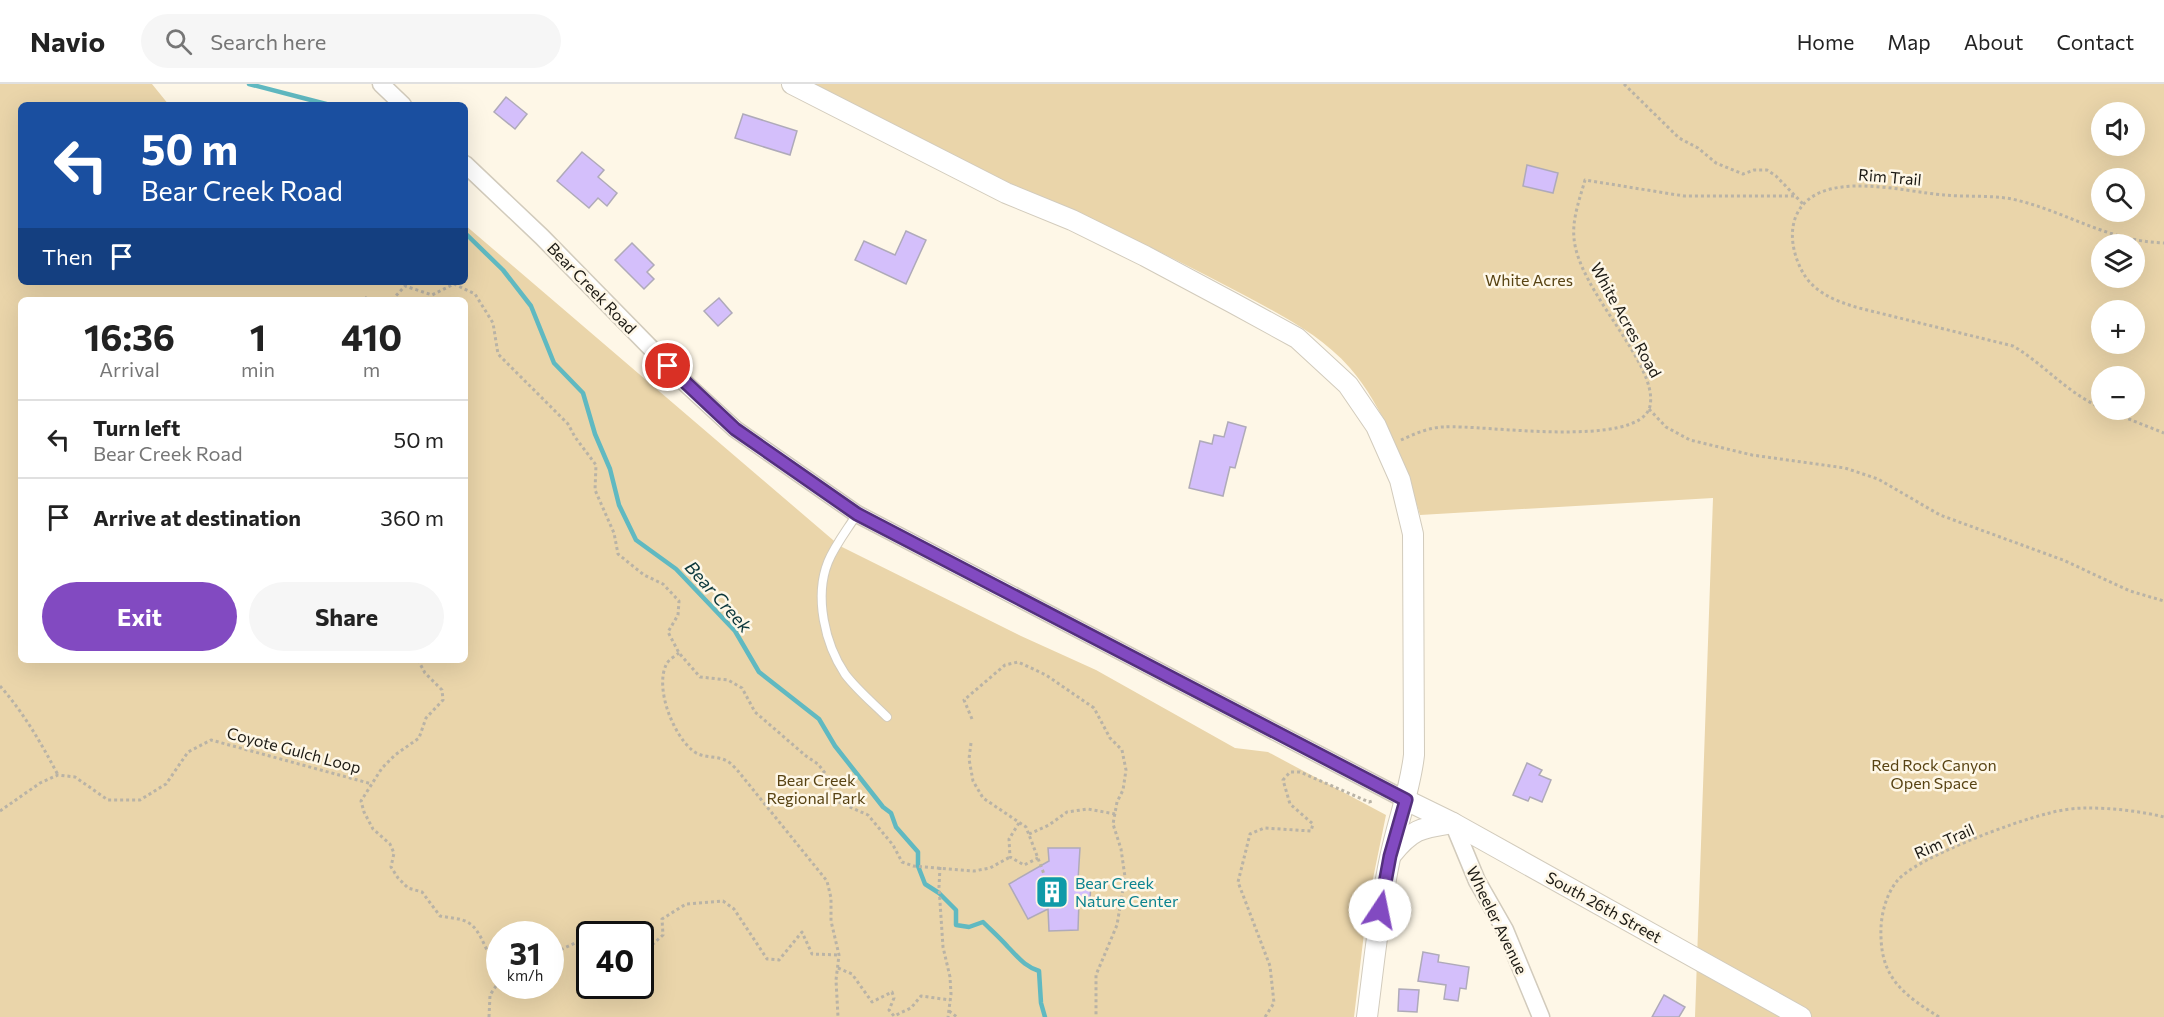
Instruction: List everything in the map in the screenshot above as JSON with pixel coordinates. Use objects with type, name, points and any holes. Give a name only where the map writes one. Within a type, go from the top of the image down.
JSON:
[{"type":"street","points":[[381,84],[400,102]]},
{"type":"street","points":[[792,84],[1006,193],[1072,220],[1145,256],[1297,338],[1348,385],[1376,426],[1400,480],[1413,534],[1414,755],[1400,796],[1380,910],[1367,1017]]},
{"type":"street","name":"Bear Creek Road","points":[[468,167],[542,237],[684,382],[735,429],[857,514],[1400,796]]},
{"type":"street","name":"South 26th Street","points":[[1400,796],[1453,822],[1801,1017]]},
{"type":"street","points":[[1390,856],[1406,837],[1424,828],[1453,822]]},
{"type":"street","name":"Wheeler Avenue","points":[[1453,822],[1477,881],[1505,930],[1541,1017]]},
{"type":"lane","points":[[857,514],[828,563],[823,584],[822,603],[825,623],[838,661],[846,675],[887,717]]},
{"type":"path","points":[[1624,84],[1679,138],[1698,148],[1716,163],[1743,174],[1754,170],[1767,171],[1776,176],[1804,205],[1797,213],[1793,224],[1793,248],[1803,274],[1811,285],[1823,294],[1837,302],[1858,309],[2013,346],[2091,402]]},
{"type":"path","name":"White Acres Road","points":[[1649,409],[1652,393],[1646,375],[1601,303],[1580,263],[1574,238],[1575,213],[1585,180],[1684,196],[1794,196]]},
{"type":"path","name":"Rim Trail","points":[[1804,205],[1819,194],[1834,188],[1854,185],[1943,195],[2009,199],[2035,205],[2113,236],[2164,243]]},
{"type":"path","points":[[395,297],[405,286],[432,295],[452,285]]},
{"type":"path","points":[[456,285],[475,294],[493,324],[498,354],[568,424],[574,437],[596,465],[595,490],[614,533],[618,554],[644,575],[663,584],[679,601],[678,615],[668,632],[679,653],[700,677],[728,680],[742,688],[755,712],[818,764],[825,773],[836,801],[867,815],[893,845],[903,862],[913,866],[974,871],[990,868],[1010,857]]},
{"type":"path","points":[[1386,447],[1413,435],[1442,427],[1482,427],[1544,433],[1590,432],[1619,428],[1640,421],[1649,409],[1666,427],[1690,440],[1752,455],[1845,468],[1878,479],[1940,514],[2063,560],[2130,591],[2164,601]]},
{"type":"path","points":[[2132,420],[2164,432]]},
{"type":"path","points":[[679,653],[666,663],[662,680],[667,711],[680,735],[692,750],[703,756],[727,761],[738,771],[827,881],[831,898],[831,921],[839,955],[836,980],[838,1017]]},
{"type":"path","points":[[972,719],[964,700],[1005,665],[1018,662],[1046,675],[1094,708],[1110,738],[1122,750],[1126,770],[1113,824],[1121,849],[1125,877],[1117,925],[1096,975],[1096,1017]]},
{"type":"path","points":[[419,663],[424,674],[441,690],[443,700],[426,718],[419,738],[395,754],[382,768],[361,801],[363,812],[373,829],[390,844],[394,853],[391,867],[398,878],[408,888],[422,892],[440,916],[471,923],[486,949]]},
{"type":"path","points":[[0,686],[16,704],[58,775],[40,783],[0,812]]},
{"type":"path","name":"Coyote Gulch Loop","points":[[58,775],[75,777],[108,800],[140,800],[166,784],[188,752],[211,740],[372,784]]},
{"type":"path","points":[[971,743],[969,759],[973,781],[983,798],[1026,827],[1044,874]]},
{"type":"path","points":[[1265,1017],[1274,1003],[1270,966],[1238,882],[1250,834],[1264,828],[1311,831],[1313,824],[1290,804],[1283,780],[1290,772],[1300,772],[1369,802],[1400,796]]},
{"type":"path","name":"Rim Trail","points":[[1939,1017],[1904,993],[1892,979],[1881,948],[1881,920],[1884,908],[1898,880],[1908,871],[1924,861],[1996,831],[2046,814],[2087,808],[2164,817]]},
{"type":"path","points":[[1029,834],[1049,825],[1067,812],[1088,809],[1115,814]]},
{"type":"path","points":[[1010,857],[1009,839],[1020,823]]},
{"type":"path","points":[[1010,857],[1024,865],[1038,858]]},
{"type":"path","points":[[940,867],[943,946],[950,977],[948,1017]]},
{"type":"path","points":[[654,943],[663,935],[662,919],[686,904],[723,901],[734,909],[767,959],[780,960],[802,932],[812,954],[839,955]]},
{"type":"path","points":[[838,968],[852,974],[872,1002],[892,992],[894,998],[889,1010],[894,1016],[911,1008],[921,996],[950,1000]]},
{"type":"path","points":[[489,1017],[490,999]]},
{"type":"path","points":[[949,1011],[957,1017]]},
{"type":"green space","name":"Bear Creek Regional Park","points":[[0,84],[152,84],[167,102],[18,102],[18,285],[468,285],[468,228],[840,546],[1021,636],[1096,670],[1235,748],[1268,752],[1386,815],[1367,908],[1354,1017],[0,1017]]},
{"type":"green space","name":"Red Rock Canyon Open Space","points":[[810,84],[2164,84],[2164,1017],[1695,1017],[1713,498],[1420,515],[1401,458],[1383,419],[1350,368],[1326,345],[1300,327],[1224,284],[1092,220],[996,179]]},
{"type":"building","points":[[506,97],[527,114],[515,129],[494,112]]},
{"type":"building","points":[[743,114],[797,131],[790,155],[735,138]]},
{"type":"building","points":[[582,152],[604,170],[598,177],[617,193],[607,206],[598,198],[589,208],[557,181]]},
{"type":"building","points":[[1527,165],[1558,173],[1553,193],[1523,186]]},
{"type":"building","points":[[906,231],[926,240],[906,284],[855,260],[864,241],[895,255]]},
{"type":"building","points":[[632,243],[654,265],[647,272],[654,279],[644,289],[615,260]]},
{"type":"building","points":[[719,298],[732,313],[718,326],[704,311]]},
{"type":"building","points":[[1228,422],[1246,427],[1235,468],[1230,467],[1223,496],[1189,488],[1200,441],[1212,444],[1214,435],[1224,437]]},
{"type":"building","points":[[1527,763],[1542,770],[1539,775],[1551,780],[1542,802],[1530,797],[1528,801],[1513,795]]},
{"type":"building","name":"Bear Creek Nature Center","points":[[1048,848],[1080,848],[1078,880],[1091,881],[1090,900],[1079,900],[1078,930],[1049,931],[1048,909],[1028,919],[1009,884],[1049,861]]},
{"type":"building","points":[[1423,952],[1439,955],[1438,962],[1469,967],[1466,989],[1460,988],[1458,1001],[1444,999],[1446,985],[1418,981]]},
{"type":"building","points":[[1399,989],[1419,990],[1417,1012],[1398,1011]]},
{"type":"building","points":[[1664,995],[1685,1007],[1679,1017],[1652,1017]]},
{"type":"waterway","name":"Bear Creek","points":[[249,84],[318,102]]},
{"type":"waterway","name":"Bear Creek","points":[[468,236],[503,270],[531,306],[554,363],[583,393],[595,434],[610,469],[619,505],[636,540],[676,569],[735,631],[759,672],[819,719],[835,746],[883,807],[891,813],[896,827],[918,852],[918,866],[925,884],[939,893],[956,910],[956,925],[969,927],[983,922],[1022,961],[1039,971],[1041,1003],[1045,1017]]},
{"type":"place","name":"Bear Creek Nature Center","points":[[1052,892]]},
{"type":"route","points":[[668,366],[735,429],[857,514],[1406,800],[1390,856],[1380,910]]},
{"type":"park label","name":"White Acres","points":[[1529,280]]}]
